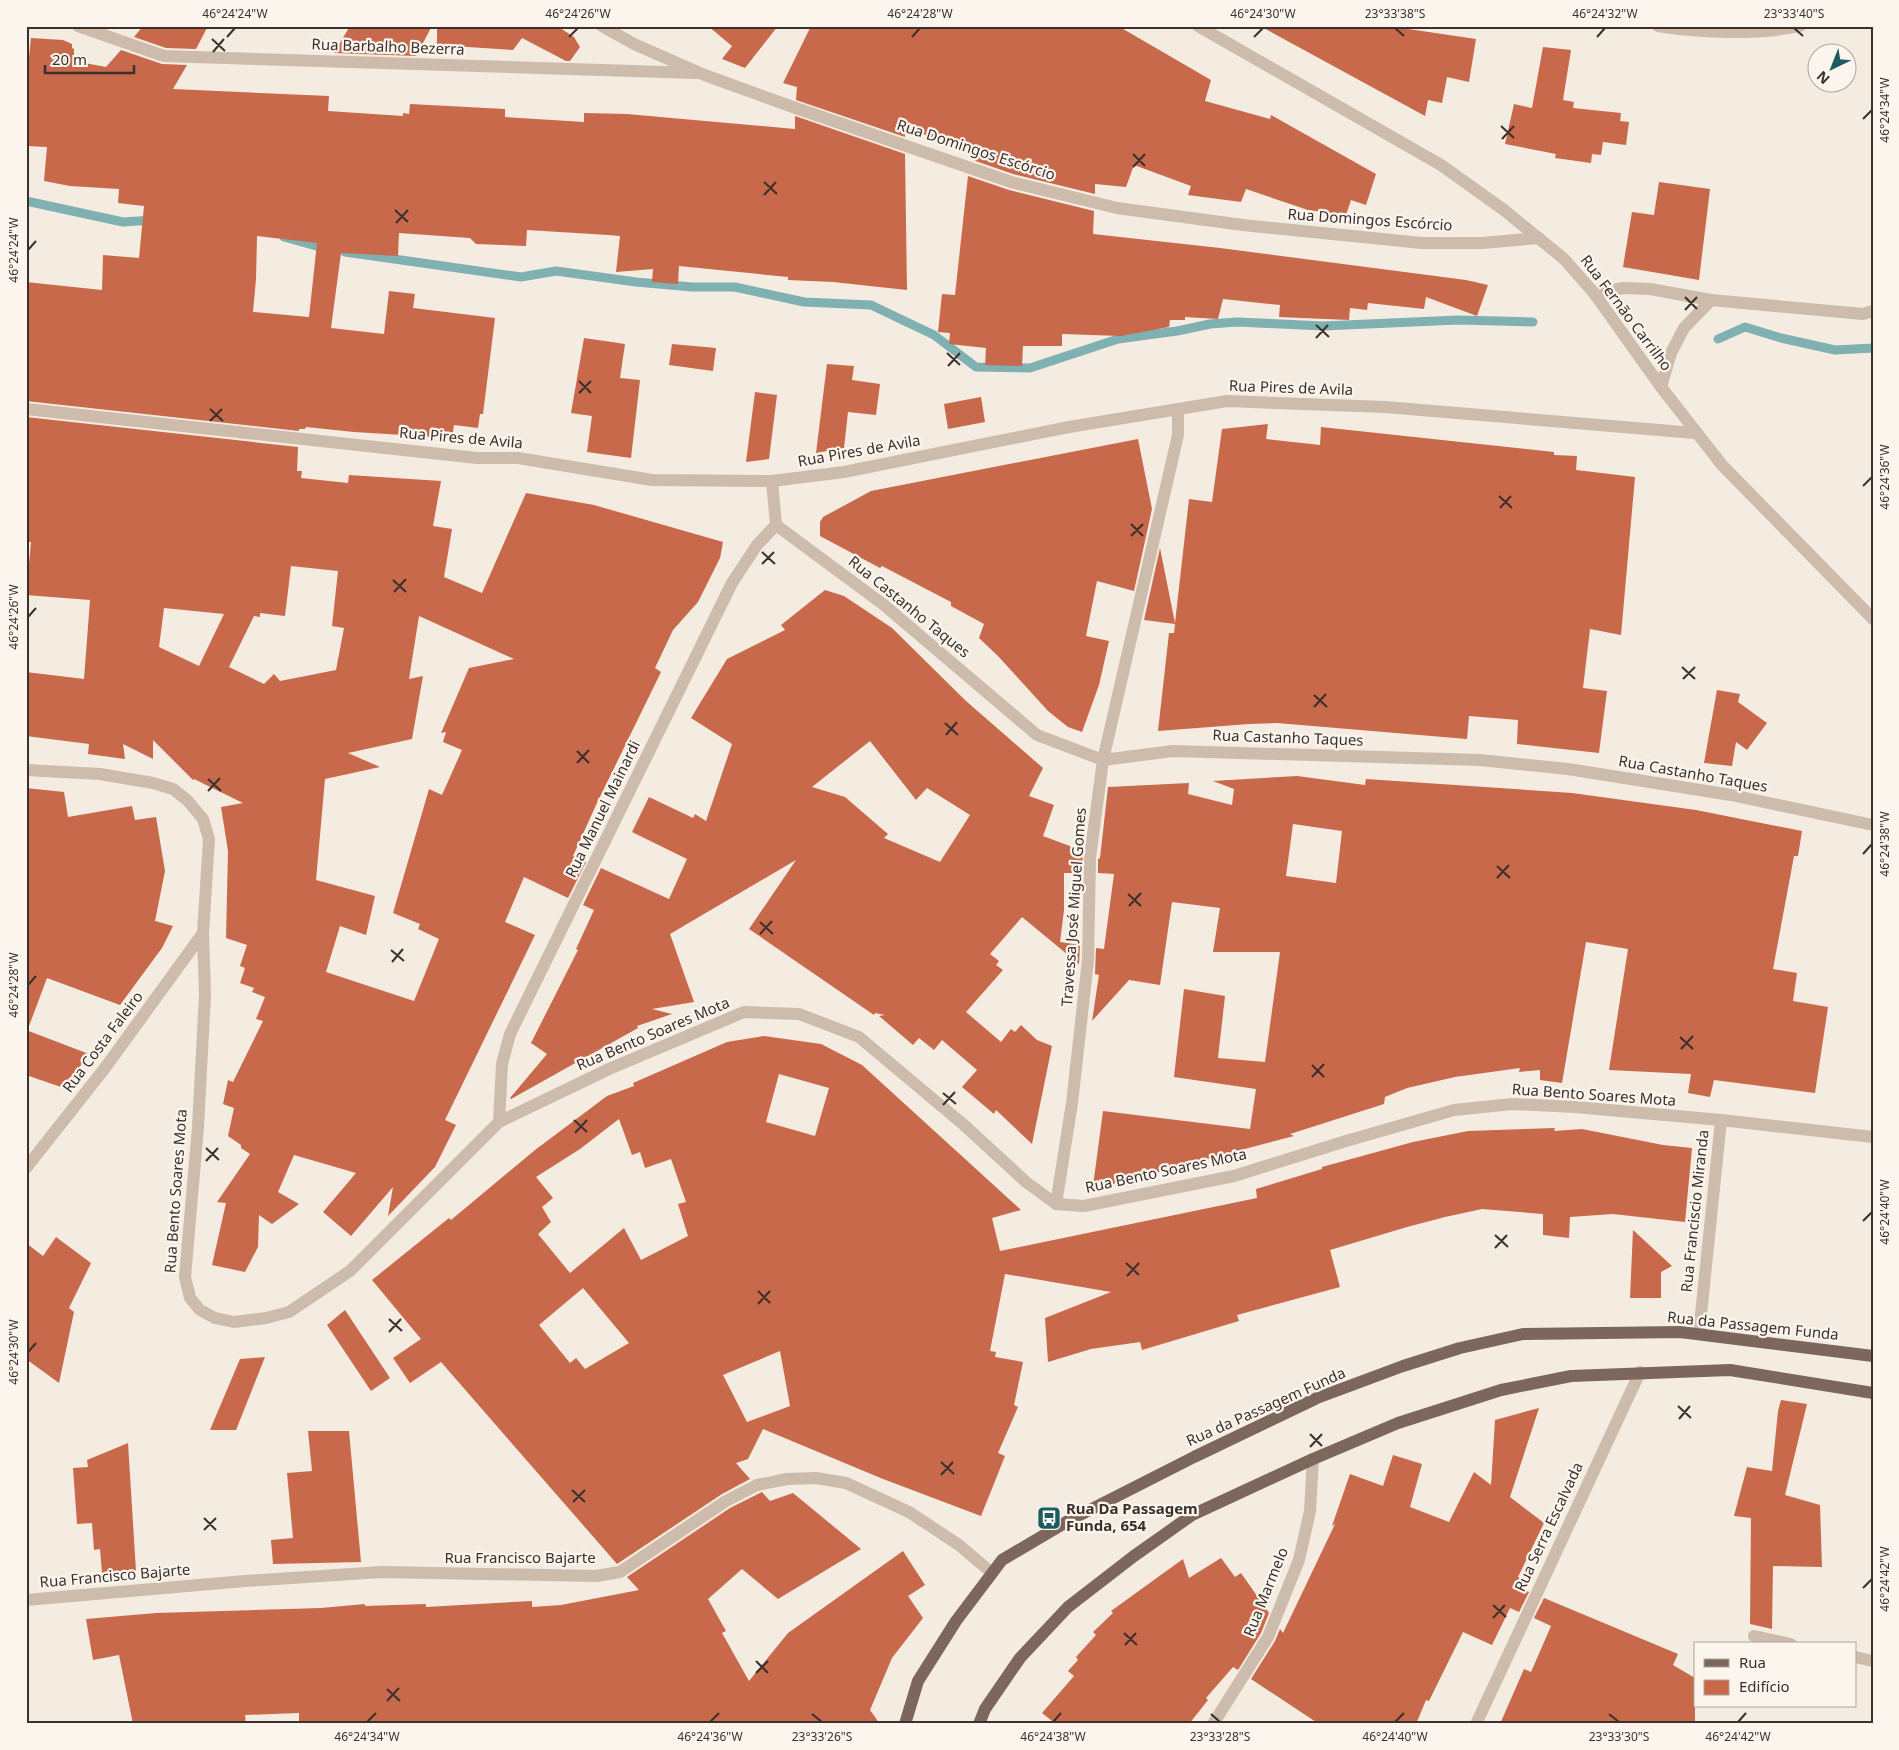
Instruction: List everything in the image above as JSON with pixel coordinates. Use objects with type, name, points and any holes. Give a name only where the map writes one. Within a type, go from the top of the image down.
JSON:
[{"type":"main road","name":"Rua da Passagem Funda","points":[[905,1724],[918,1681],[956,1621],[1002,1560],[1068,1521],[1316,1398],[1403,1366],[1460,1348],[1523,1334],[1680,1332],[1873,1356]]},
{"type":"main road","points":[[980,1724],[985,1709],[1020,1658],[1068,1607],[1134,1556],[1192,1515],[1313,1459],[1398,1423],[1501,1390],[1571,1376],[1730,1370],[1873,1393]]},
{"type":"street","name":"Rua Barbalho Bezerra","points":[[78,26],[164,56],[702,74]]},
{"type":"street","name":"Rua Domingos Escórcio","points":[[602,26],[634,44],[702,74],[790,106],[1011,182],[1117,208],[1243,226],[1422,243],[1482,243],[1539,238]]},
{"type":"street","name":"Rua Fernão Carrilho","points":[[1198,26],[1441,165],[1504,210],[1564,259],[1594,293],[1695,433],[1722,465],[1873,620]]},
{"type":"street","points":[[1658,26],[1690,31],[1779,30],[1800,26]]},
{"type":"street","points":[[1594,293],[1624,288],[1650,289],[1711,300],[1863,314],[1873,311]]},
{"type":"street","points":[[1661,387],[1671,353],[1684,328],[1711,300]]},
{"type":"street","name":"Rua Pires de Avila","points":[[26,409],[477,458],[518,458],[652,480],[772,481],[844,472],[1069,427],[1227,401],[1385,407],[1695,433]]},
{"type":"street","name":"Travessa José Miguel Gomes","points":[[1056,1204],[1072,1103],[1088,960],[1090,858],[1103,760],[1178,435],[1178,409]]},
{"type":"street","points":[[772,481],[776,525]]},
{"type":"street","name":"Rua Castanho Taques","points":[[776,525],[884,604],[1038,735],[1103,760],[1173,751],[1480,760],[1568,769],[1731,795],[1873,825]]},
{"type":"street","name":"Rua Manuel Mainardi","points":[[499,1122],[502,1064],[510,1034],[732,584],[757,545],[776,525]]},
{"type":"street","name":"Rua Bento Soares Mota","points":[[26,770],[100,774],[153,783],[173,789],[188,800],[203,819],[209,839],[203,933],[204,1005],[198,1127],[185,1277],[190,1298],[200,1310],[215,1318],[234,1322],[266,1318],[289,1312],[350,1271],[499,1122],[609,1069],[744,1012],[799,1014],[859,1037],[964,1125],[1026,1182],[1056,1204],[1084,1206],[1234,1176],[1454,1110],[1512,1104],[1575,1107],[1721,1120],[1873,1137]]},
{"type":"street","name":"Rua Costa Faleiro","points":[[26,1168],[105,1068],[203,933]]},
{"type":"street","name":"Rua Franciscio Miranda","points":[[1699,1334],[1721,1120]]},
{"type":"street","name":"Rua Serra Escalvada","points":[[1476,1724],[1640,1372]]},
{"type":"street","name":"Rua Marmelo","points":[[1213,1724],[1268,1637],[1299,1560],[1310,1511],[1313,1459]]},
{"type":"street","name":"Rua Francisco Bajarte","points":[[26,1600],[235,1582],[381,1572],[596,1576],[620,1572],[726,1501],[757,1485],[787,1479],[816,1478],[846,1483],[909,1512],[958,1545],[992,1573]]},
{"type":"street","points":[[1754,1636],[1782,1642]]},
{"type":"street","points":[[1856,1657],[1873,1661]]},
{"type":"building","points":[[143,26],[208,26],[196,49],[166,48],[134,37]]},
{"type":"building","points":[[350,26],[432,26],[416,56],[334,53]]},
{"type":"building","points":[[437,26],[557,26],[574,37],[580,47],[570,61],[566,61],[522,38],[513,50],[437,45]]},
{"type":"building","points":[[708,26],[778,26],[745,68],[722,59],[732,46]]},
{"type":"building","points":[[811,26],[1118,26],[1211,80],[1205,101],[1270,119],[1271,115],[1376,174],[1366,205],[1351,200],[1346,215],[1308,210],[1246,189],[1241,202],[1188,195],[1191,186],[1134,165],[1126,187],[1095,184],[1095,194],[1013,174],[970,159],[971,153],[905,127],[905,137],[796,100],[797,87],[783,83]]},
{"type":"building","points":[[1260,26],[1388,26],[1476,39],[1469,82],[1447,77],[1442,103],[1428,100],[1425,116]]},
{"type":"building","points":[[31,38],[63,40],[72,44],[74,61],[106,67],[121,50],[162,64],[187,65],[173,89],[329,96],[328,111],[403,116],[403,113],[409,114],[410,104],[505,109],[505,117],[584,122],[584,113],[627,114],[795,129],[795,116],[905,154],[907,290],[833,282],[788,280],[788,277],[679,266],[678,284],[652,282],[653,269],[616,272],[620,236],[527,230],[526,246],[476,244],[470,238],[399,233],[398,256],[341,253],[331,328],[384,334],[389,291],[415,294],[413,308],[495,318],[483,414],[480,414],[478,428],[454,425],[452,438],[306,427],[305,429],[299,429],[299,431],[26,401],[26,282],[102,290],[103,255],[139,258],[144,206],[118,203],[119,189],[70,186],[44,181],[47,147],[26,146],[26,86]],"holes":[[[257,236],[317,243],[309,317],[253,312]]]},
{"type":"building","points":[[1543,47],[1571,50],[1563,100],[1574,102],[1573,108],[1621,113],[1620,121],[1629,122],[1626,145],[1603,142],[1601,155],[1592,154],[1591,163],[1555,158],[1556,154],[1505,144],[1514,104],[1532,108]]},
{"type":"building","points":[[968,176],[1009,190],[1094,211],[1093,234],[1220,248],[1466,280],[1488,285],[1477,316],[1426,297],[1424,309],[1368,303],[1367,310],[1350,308],[1349,320],[1279,317],[1280,305],[1223,299],[1218,319],[1185,317],[1185,320],[1170,320],[1169,327],[1121,336],[1062,334],[1062,346],[1023,346],[1022,366],[985,365],[986,348],[949,344],[950,333],[938,332],[942,294],[955,295]]},
{"type":"building","points":[[1659,182],[1710,189],[1699,280],[1623,267],[1632,212],[1654,215]]},
{"type":"building","points":[[584,338],[625,344],[620,378],[640,380],[631,458],[587,452],[592,416],[571,413]]},
{"type":"building","points":[[672,344],[716,348],[713,371],[669,365]]},
{"type":"building","points":[[827,364],[854,366],[852,380],[880,384],[876,415],[848,412],[844,448],[816,453]]},
{"type":"building","points":[[755,392],[777,395],[769,459],[746,462]]},
{"type":"building","points":[[981,397],[985,422],[948,429],[944,404]]},
{"type":"building","points":[[26,417],[298,447],[297,471],[302,471],[301,478],[348,483],[349,475],[441,481],[433,526],[452,529],[444,577],[482,593],[526,493],[594,505],[723,542],[720,558],[698,602],[673,630],[655,668],[661,672],[573,856],[586,862],[568,898],[524,877],[505,922],[535,935],[445,1120],[456,1125],[435,1167],[388,1216],[393,1187],[351,1236],[323,1212],[356,1173],[294,1155],[278,1192],[299,1204],[272,1224],[259,1215],[258,1247],[245,1272],[212,1265],[226,1203],[217,1202],[250,1154],[228,1136],[234,1108],[223,1104],[228,1080],[233,1082],[263,1021],[256,1019],[265,997],[252,992],[254,988],[240,983],[245,968],[240,966],[247,945],[226,938],[228,851],[221,807],[243,803],[193,780],[153,740],[153,759],[123,744],[125,759],[88,754],[89,744],[26,736],[26,672],[84,679],[90,600],[26,595],[31,542],[26,542]],"holes":[[[291,566],[338,571],[332,626],[344,628],[336,670],[280,681],[274,674],[264,684],[229,667],[254,616],[260,617],[260,613],[285,616]],[[164,608],[224,614],[199,666],[159,647]],[[419,616],[514,659],[469,668],[441,733],[446,732],[443,742],[462,750],[442,795],[429,789],[393,913],[420,924],[418,929],[439,939],[414,1001],[326,972],[340,926],[366,935],[375,896],[316,880],[325,779],[380,767],[348,753],[412,739],[423,676],[409,679]]]},
{"type":"building","points":[[1268,424],[1266,439],[1320,445],[1321,427],[1554,452],[1554,455],[1577,456],[1576,470],[1635,477],[1621,635],[1590,629],[1583,688],[1607,691],[1599,753],[1517,744],[1518,720],[1469,716],[1467,739],[1277,723],[1158,731],[1169,633],[1174,633],[1175,624],[1144,620],[1160,548],[1175,623],[1189,499],[1212,502],[1222,429]]},
{"type":"building","points":[[1138,439],[1152,509],[1134,591],[1097,581],[1086,636],[1109,641],[1099,685],[1082,732],[1068,727],[1048,711],[979,638],[984,624],[951,606],[951,602],[882,566],[880,568],[820,536],[820,522],[823,517],[871,491]]},
{"type":"building","points":[[825,590],[844,596],[892,628],[966,701],[1043,768],[1029,796],[1054,805],[1043,836],[1083,851],[1082,873],[1064,873],[1064,910],[1060,942],[1080,945],[1079,964],[1022,917],[990,954],[999,961],[996,965],[1003,970],[966,1012],[1001,1042],[1011,1029],[1015,1032],[1021,1025],[1037,1040],[1052,1046],[1032,1144],[996,1110],[994,1114],[962,1087],[977,1070],[942,1040],[934,1050],[919,1038],[913,1045],[879,1016],[885,1015],[875,1013],[874,1015],[749,929],[796,860],[670,934],[694,1002],[652,1009],[672,1014],[637,1026],[638,1028],[510,1098],[547,1054],[531,1043],[578,950],[576,949],[594,910],[583,905],[601,868],[669,899],[687,859],[632,832],[649,797],[693,818],[695,814],[706,821],[732,744],[691,718],[727,659],[785,630],[781,625]],"holes":[[[870,741],[916,800],[927,788],[970,815],[940,862],[884,838],[888,834],[845,797],[812,787]]]},
{"type":"building","points":[[1717,690],[1740,694],[1738,702],[1767,723],[1747,750],[1736,742],[1732,766],[1704,763]]},
{"type":"building","points":[[1297,776],[1365,785],[1366,779],[1572,793],[1696,810],[1802,831],[1798,856],[1794,856],[1773,969],[1797,973],[1793,1001],[1828,1007],[1815,1093],[1714,1080],[1710,1097],[1688,1093],[1691,1074],[1609,1070],[1628,949],[1586,942],[1562,1083],[1540,1080],[1540,1070],[1519,1072],[1520,1068],[1455,1077],[1407,1088],[1385,1097],[1384,1104],[1290,1134],[1294,1136],[1113,1184],[1093,1186],[1103,1111],[1250,1129],[1256,1089],[1174,1077],[1184,989],[1225,996],[1218,1058],[1265,1062],[1280,952],[1213,952],[1220,908],[1172,902],[1160,985],[1129,980],[1092,1021],[1099,975],[1095,974],[1096,948],[1104,949],[1114,874],[1098,873],[1098,859],[1100,858],[1108,787],[1189,783],[1188,794],[1232,805],[1234,789],[1213,781]],"holes":[[[1293,824],[1342,831],[1336,883],[1286,876]]]},
{"type":"building","points":[[26,788],[64,792],[68,817],[132,806],[135,820],[156,817],[165,871],[155,921],[173,926],[162,948],[120,1005],[47,978],[29,1026],[26,1025]]},
{"type":"building","points":[[26,1030],[89,1054],[64,1088],[26,1075]]},
{"type":"building","points":[[764,1036],[821,1044],[862,1065],[1021,1210],[992,1218],[1000,1251],[1257,1198],[1256,1189],[1322,1169],[1322,1167],[1413,1142],[1468,1131],[1555,1128],[1554,1131],[1582,1129],[1663,1145],[1692,1148],[1685,1222],[1613,1214],[1570,1217],[1569,1238],[1543,1235],[1543,1214],[1482,1209],[1445,1217],[1330,1250],[1340,1287],[1237,1315],[1239,1321],[1142,1350],[1140,1342],[1091,1349],[1048,1362],[1045,1318],[1111,1292],[1005,1274],[990,1351],[996,1352],[995,1357],[1023,1362],[1014,1405],[1018,1407],[998,1453],[1005,1456],[981,1516],[883,1479],[763,1429],[748,1459],[736,1463],[750,1479],[722,1494],[617,1564],[441,1362],[410,1383],[393,1358],[421,1339],[372,1280],[449,1218],[451,1220],[535,1150],[607,1096],[634,1086],[633,1083],[727,1042]],"holes":[[[779,1074],[829,1088],[815,1136],[766,1122]],[[619,1119],[632,1155],[640,1152],[645,1168],[671,1159],[686,1202],[678,1204],[688,1236],[641,1260],[624,1228],[570,1273],[538,1234],[551,1222],[542,1207],[553,1198],[536,1177],[580,1149]],[[583,1288],[629,1343],[585,1369],[576,1358],[570,1363],[539,1325]],[[780,1351],[790,1406],[747,1422],[723,1375]]]},
{"type":"building","points":[[1633,1230],[1672,1266],[1661,1272],[1661,1298],[1630,1298]]},
{"type":"building","points":[[56,1237],[91,1263],[69,1308],[74,1312],[59,1383],[26,1359],[26,1243],[43,1256]]},
{"type":"building","points":[[345,1310],[390,1378],[371,1391],[327,1325]]},
{"type":"building","points":[[265,1357],[236,1430],[210,1430],[240,1359]]},
{"type":"building","points":[[1781,1400],[1807,1404],[1785,1495],[1820,1505],[1822,1567],[1773,1566],[1772,1629],[1750,1624],[1751,1518],[1734,1516],[1747,1467],[1772,1471],[1778,1411]]},
{"type":"building","points":[[1539,1408],[1510,1497],[1544,1523],[1518,1577],[1525,1581],[1521,1589],[1529,1592],[1519,1612],[1510,1608],[1492,1645],[1463,1632],[1429,1701],[1426,1700],[1416,1724],[1319,1724],[1251,1679],[1275,1641],[1280,1629],[1283,1633],[1335,1524],[1332,1526],[1350,1474],[1383,1486],[1393,1455],[1422,1464],[1410,1507],[1449,1522],[1474,1472],[1491,1485],[1495,1420]]},
{"type":"building","points":[[308,1431],[349,1431],[361,1562],[273,1564],[271,1540],[293,1538],[287,1473],[312,1471]]},
{"type":"building","points":[[128,1443],[136,1571],[102,1573],[100,1549],[94,1550],[92,1523],[77,1524],[73,1468],[88,1467],[87,1460]]},
{"type":"building","points":[[762,1492],[770,1501],[793,1493],[861,1549],[778,1599],[742,1569],[708,1599],[726,1631],[722,1633],[749,1681],[788,1633],[903,1551],[925,1585],[908,1596],[923,1618],[892,1658],[870,1710],[880,1724],[299,1724],[299,1713],[245,1715],[246,1724],[133,1724],[119,1655],[93,1660],[86,1619],[156,1613],[321,1608],[365,1604],[365,1606],[426,1604],[426,1607],[532,1601],[532,1607],[561,1605],[639,1590],[627,1577],[730,1508]]},
{"type":"building","points":[[1221,1558],[1235,1577],[1241,1573],[1269,1613],[1261,1633],[1238,1670],[1233,1667],[1206,1698],[1208,1700],[1189,1724],[1056,1724],[1042,1713],[1074,1676],[1068,1671],[1078,1660],[1076,1657],[1096,1635],[1093,1632],[1113,1613],[1111,1611],[1183,1559],[1189,1578]]},
{"type":"building","points":[[1544,1598],[1678,1654],[1673,1665],[1694,1677],[1695,1724],[1500,1724],[1524,1669],[1531,1672],[1551,1626],[1534,1618]]},
{"type":"waterway","points":[[26,201],[123,222],[154,220]]},
{"type":"waterway","points":[[284,237],[327,249]]},
{"type":"waterway","points":[[345,252],[521,277],[556,271],[636,282],[692,287],[735,287],[804,302],[871,305],[934,335],[976,367],[1030,368],[1118,339],[1177,331],[1210,324],[1237,322],[1323,326],[1458,320],[1533,322]]},
{"type":"waterway","points":[[1718,339],[1745,327],[1781,338],[1835,350],[1873,348]]},
{"type":"place","name":"Rua Da Passagem Funda, 654","points":[[1049,1518]]}]
